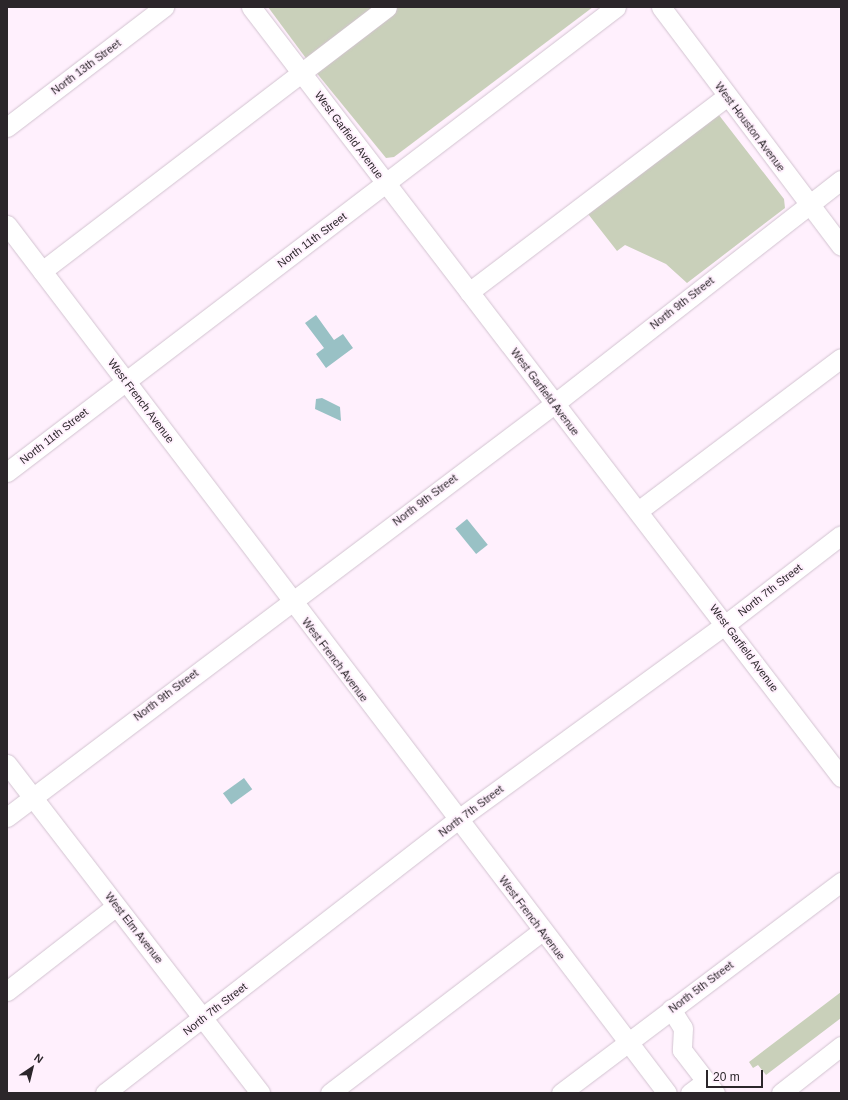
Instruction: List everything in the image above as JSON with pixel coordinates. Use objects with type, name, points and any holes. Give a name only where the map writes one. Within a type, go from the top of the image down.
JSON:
[{"type":"street","name":"North 13th Street","points":[[7,127],[164,7]]},
{"type":"street","name":"West Garfield Avenue","points":[[251,7],[554,404],[726,624],[841,777]]},
{"type":"street","points":[[42,271],[302,74],[387,7]]},
{"type":"street","name":"North 11th Street","points":[[7,472],[616,7]]},
{"type":"street","name":"West Houston Avenue","points":[[661,7],[841,246]]},
{"type":"street","points":[[469,292],[727,96]]},
{"type":"street","name":"North 9th Street","points":[[7,817],[290,601],[554,404],[841,180]]},
{"type":"street","name":"West French Avenue","points":[[7,225],[290,601],[627,1043],[667,1093]]},
{"type":"street","points":[[638,512],[841,358]]},
{"type":"street","name":"North 7th Street","points":[[105,1093],[204,1019],[457,820],[726,624],[841,535]]},
{"type":"street","name":"West Elm Avenue","points":[[7,764],[260,1093]]},
{"type":"street","name":"North 5th Street","points":[[561,1093],[841,882]]},
{"type":"street","points":[[7,991],[116,906]]},
{"type":"street","points":[[330,1093],[542,931]]},
{"type":"street","points":[[672,1009],[683,1028],[682,1050],[711,1087],[690,1093]]},
{"type":"street","points":[[781,1093],[841,1046]]},
{"type":"green space","points":[[268,7],[378,7],[308,61]]},
{"type":"green space","points":[[397,7],[593,7],[394,157],[386,158],[315,71]]},
{"type":"green space","points":[[715,110],[784,199],[785,208],[687,283],[666,264],[625,245],[617,251],[585,210]]},
{"type":"green space","points":[[841,992],[841,1018],[766,1075],[758,1065],[753,1068],[749,1062]]},
{"type":"water","points":[[316,315],[334,340],[343,334],[353,348],[326,368],[316,354],[324,348],[305,323]]},
{"type":"water","points":[[322,398],[340,407],[341,421],[315,409],[316,399]]},
{"type":"water","points":[[467,519],[488,545],[476,554],[455,528]]},
{"type":"water","points":[[244,778],[252,789],[231,805],[223,793]]}]
